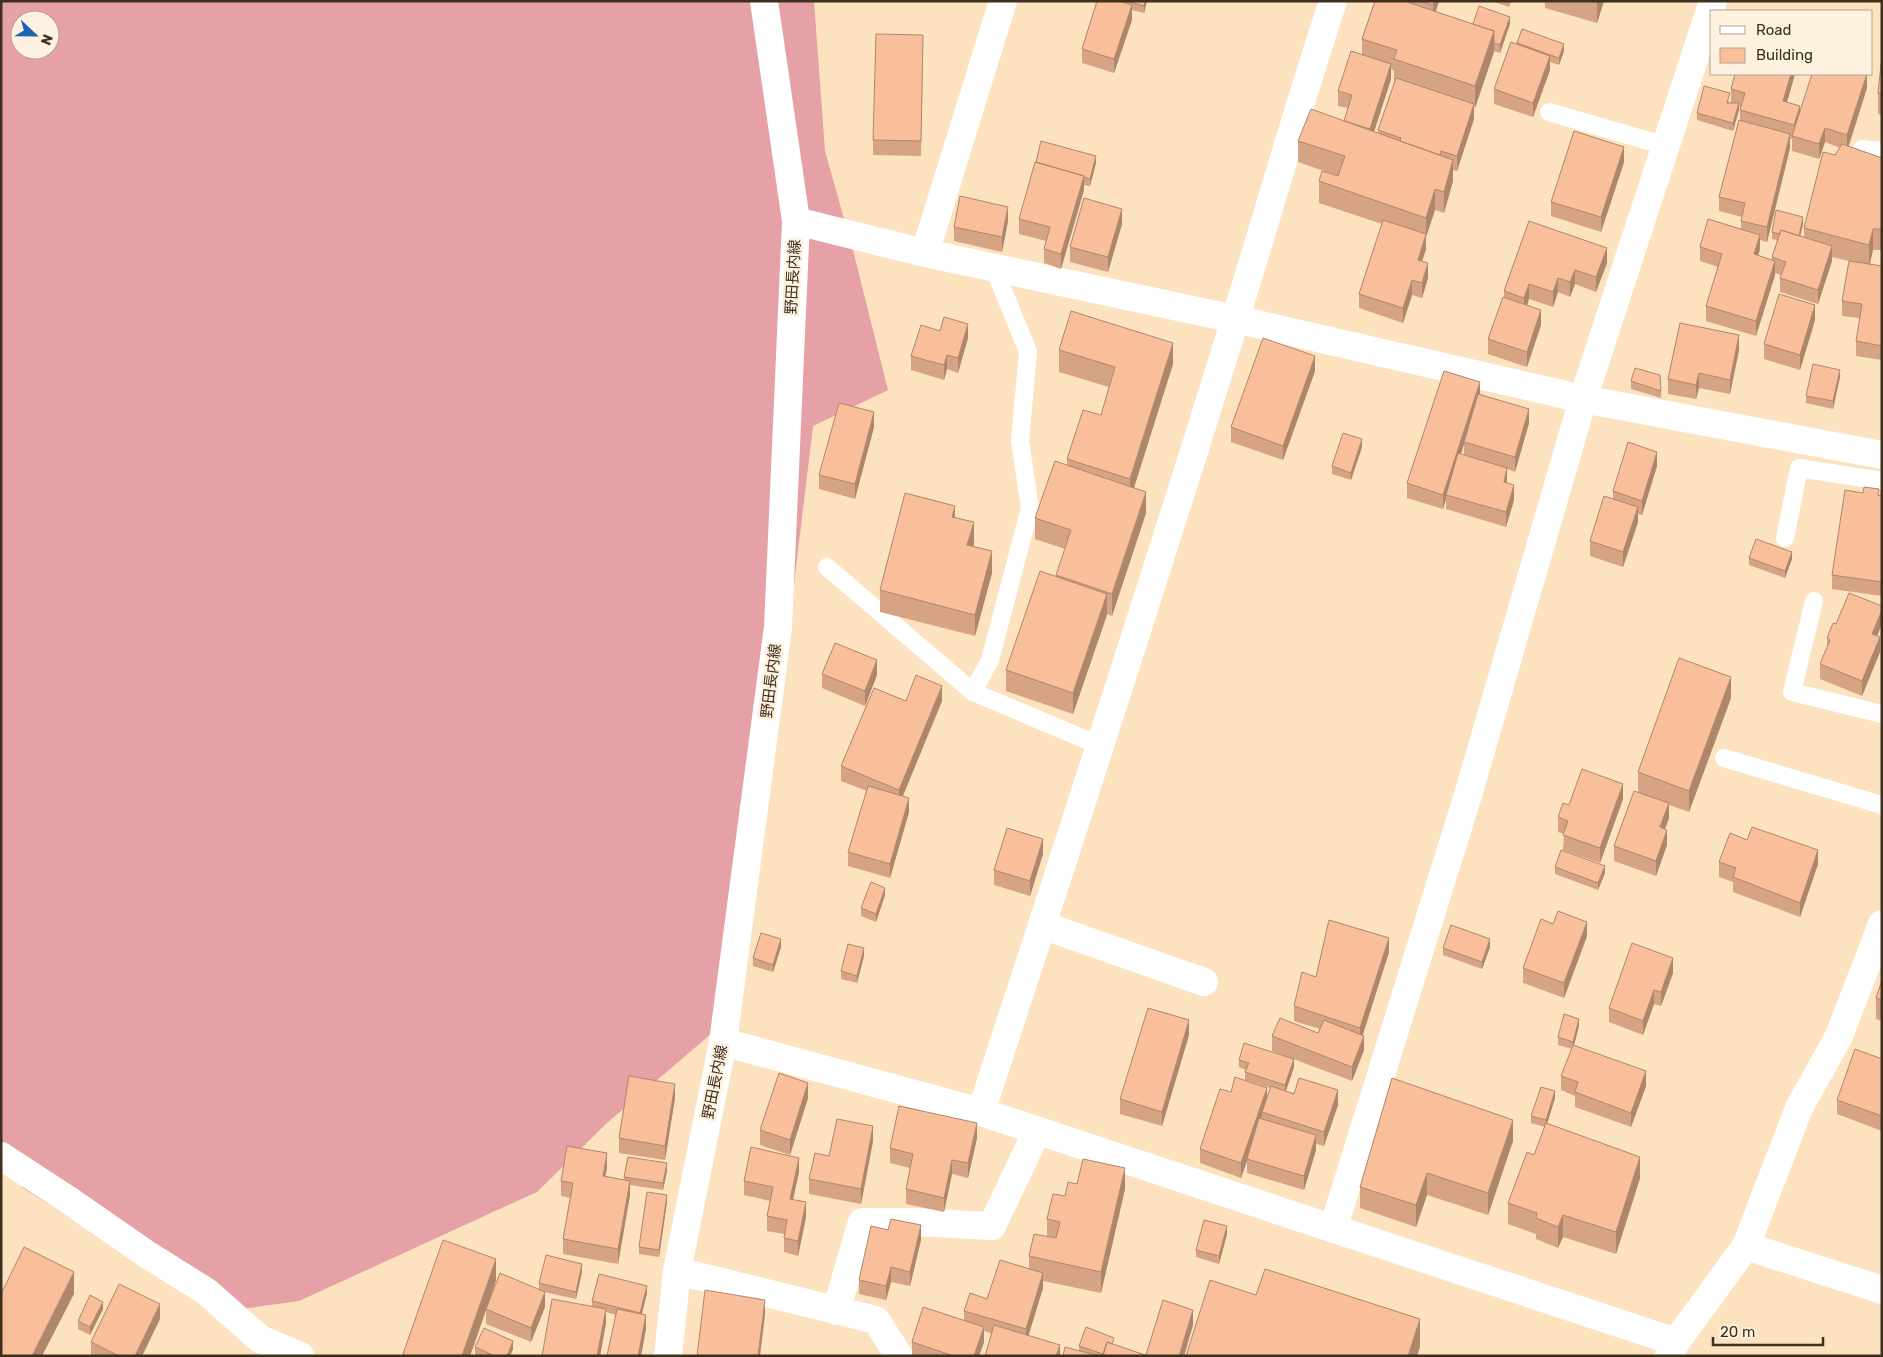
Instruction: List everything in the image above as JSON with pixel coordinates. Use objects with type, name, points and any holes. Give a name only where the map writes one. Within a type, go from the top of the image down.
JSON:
[{"type":"street","name":"野田長内線","points":[[668,1356],[677,1271],[723,1042],[778,627],[796,221],[764,1]]},
{"type":"street","points":[[925,253],[1003,1]]},
{"type":"street","points":[[981,1112],[1101,746],[1235,319],[1305,84],[1333,1]]},
{"type":"street","points":[[1332,1229],[1468,795],[1583,399],[1710,10]]},
{"type":"street","points":[[796,221],[925,253],[1235,319],[1583,399],[1882,455]]},
{"type":"street","points":[[723,1042],[981,1112],[1332,1229],[1673,1349],[1746,1246],[1799,1108],[1839,1036],[1882,924]]},
{"type":"street","points":[[1042,925],[1204,982]]},
{"type":"street","points":[[836,1311],[862,1222],[915,1222],[992,1226],[1037,1131]]},
{"type":"street","points":[[1,1156],[145,1253],[207,1292],[260,1339],[300,1356]]},
{"type":"street","points":[[1746,1246],[1882,1290]]},
{"type":"street","points":[[677,1271],[876,1320],[899,1356]]},
{"type":"lane","points":[[1549,112],[1666,146]]},
{"type":"lane","points":[[1862,149],[1882,151]]},
{"type":"lane","points":[[973,692],[990,660],[1030,508],[1020,441],[1028,352],[994,268]]},
{"type":"lane","points":[[1785,538],[1799,468],[1882,482]]},
{"type":"lane","points":[[827,567],[973,692],[1101,746]]},
{"type":"lane","points":[[1814,602],[1792,692],[1882,714]]},
{"type":"lane","points":[[1724,758],[1882,804]]},
{"type":"shaded area","points":[[1,1],[814,1],[825,151],[854,254],[888,390],[813,426],[766,817],[739,1010],[607,1123],[537,1192],[299,1301],[220,1312],[23,1188],[1,1162]]},
{"type":"building","points":[[1097,1],[1119,1],[1132,5],[1114,59],[1082,49]]},
{"type":"building","points":[[1127,1],[1145,1],[1144,6]]},
{"type":"building","points":[[1375,1],[1404,1],[1494,31],[1475,86],[1394,59],[1397,50],[1362,39]]},
{"type":"building","points":[[1421,1],[1434,1],[1433,5]]},
{"type":"building","points":[[1479,6],[1510,17],[1500,45],[1494,43],[1494,31],[1473,24]]},
{"type":"building","points":[[1522,29],[1564,44],[1559,58],[1517,43]]},
{"type":"building","points":[[876,34],[923,35],[921,141],[873,140]]},
{"type":"building","points":[[1511,42],[1550,56],[1533,103],[1494,89]]},
{"type":"building","points":[[1351,51],[1391,64],[1370,129],[1344,121],[1352,95],[1338,91]]},
{"type":"building","points":[[1882,55],[1882,93],[1878,93]]},
{"type":"building","points":[[1735,75],[1791,75],[1783,101],[1800,106],[1794,125],[1740,110],[1745,93],[1731,89]]},
{"type":"building","points":[[1812,75],[1867,75],[1847,135],[1825,128],[1819,144],[1792,136]]},
{"type":"building","points":[[1396,78],[1474,104],[1457,156],[1441,151],[1440,155],[1400,141],[1401,138],[1378,130]]},
{"type":"building","points":[[1704,86],[1730,93],[1727,103],[1739,103],[1733,123],[1697,113]]},
{"type":"building","points":[[1311,109],[1453,160],[1444,192],[1435,189],[1426,218],[1319,181],[1322,171],[1338,176],[1345,156],[1298,141]]},
{"type":"building","points":[[1739,120],[1790,134],[1767,227],[1741,221],[1745,203],[1719,197]]},
{"type":"building","points":[[1574,131],[1624,147],[1601,217],[1551,202]]},
{"type":"building","points":[[1041,141],[1096,156],[1090,179],[1036,162]]},
{"type":"building","points":[[1842,144],[1882,158],[1882,229],[1873,229],[1869,245],[1804,228],[1823,152],[1835,155]]},
{"type":"building","points":[[1035,162],[1084,176],[1061,254],[1044,249],[1050,227],[1019,219]]},
{"type":"building","points":[[960,196],[1008,207],[1002,237],[954,227]]},
{"type":"building","points":[[1084,198],[1122,209],[1108,257],[1070,247]]},
{"type":"building","points":[[1776,210],[1803,217],[1799,236],[1781,230],[1779,234],[1772,232]]},
{"type":"building","points":[[1708,219],[1760,235],[1754,254],[1775,261],[1756,321],[1706,306],[1722,254],[1700,247]]},
{"type":"building","points":[[1383,220],[1426,234],[1418,260],[1428,263],[1422,283],[1412,280],[1403,308],[1359,294]]},
{"type":"building","points":[[1529,221],[1607,248],[1596,277],[1575,270],[1570,282],[1558,278],[1553,292],[1529,284],[1524,298],[1504,291]]},
{"type":"building","points":[[1781,230],[1832,246],[1818,290],[1780,278],[1786,262],[1772,257]]},
{"type":"building","points":[[1849,261],[1882,266],[1882,346],[1856,341],[1862,304],[1842,301]]},
{"type":"building","points":[[1779,294],[1815,305],[1800,355],[1764,344]]},
{"type":"building","points":[[1503,297],[1541,310],[1527,352],[1488,339]]},
{"type":"building","points":[[1071,311],[1173,343],[1130,479],[1067,459],[1083,410],[1101,415],[1115,367],[1059,350]]},
{"type":"building","points":[[944,317],[968,324],[958,358],[947,355],[944,365],[911,356],[921,325],[940,331]]},
{"type":"building","points":[[1680,323],[1739,335],[1730,380],[1699,373],[1696,385],[1668,379]]},
{"type":"building","points":[[1263,338],[1315,356],[1283,446],[1231,427]]},
{"type":"building","points":[[1813,364],[1840,370],[1833,401],[1806,396]]},
{"type":"building","points":[[1635,368],[1660,375],[1661,391],[1631,381]]},
{"type":"building","points":[[1444,371],[1480,382],[1443,495],[1407,483]]},
{"type":"building","points":[[1478,394],[1529,409],[1515,457],[1464,442]]},
{"type":"building","points":[[839,403],[874,412],[855,484],[819,475]]},
{"type":"building","points":[[1343,433],[1362,439],[1351,473],[1332,466]]},
{"type":"building","points":[[1628,442],[1657,452],[1642,501],[1613,491]]},
{"type":"building","points":[[1458,453],[1507,468],[1504,482],[1514,485],[1506,512],[1446,495]]},
{"type":"building","points":[[1055,461],[1146,492],[1112,594],[1056,575],[1071,530],[1035,518]]},
{"type":"building","points":[[1864,487],[1879,489],[1878,495],[1882,496],[1882,582],[1832,575],[1845,490],[1863,493]]},
{"type":"building","points":[[905,493],[955,506],[952,517],[974,522],[967,545],[992,551],[975,615],[880,590]]},
{"type":"building","points":[[1604,496],[1638,507],[1623,552],[1590,541]]},
{"type":"building","points":[[1756,539],[1792,552],[1785,571],[1749,558]]},
{"type":"building","points":[[1040,571],[1107,594],[1073,693],[1006,670]]},
{"type":"building","points":[[1849,593],[1882,606],[1872,634],[1880,637],[1862,681],[1820,664],[1830,640],[1827,638],[1833,623],[1836,624]]},
{"type":"building","points":[[835,643],[877,660],[865,691],[822,674]]},
{"type":"building","points":[[1679,658],[1731,677],[1689,791],[1638,772]]},
{"type":"building","points":[[916,675],[942,686],[899,790],[841,766],[874,688],[906,701]]},
{"type":"building","points":[[1582,769],[1623,784],[1600,848],[1563,835],[1568,821],[1558,817],[1563,803],[1569,805]]},
{"type":"building","points":[[868,786],[909,798],[890,864],[848,852]]},
{"type":"building","points":[[1634,791],[1669,803],[1660,827],[1667,830],[1656,861],[1614,846]]},
{"type":"building","points":[[1752,827],[1818,850],[1800,903],[1733,877],[1736,868],[1719,862],[1730,833],[1747,840]]},
{"type":"building","points":[[1007,828],[1043,839],[1030,881],[994,870]]},
{"type":"building","points":[[1561,850],[1605,866],[1598,883],[1555,867]]},
{"type":"building","points":[[871,882],[885,888],[876,914],[861,908]]},
{"type":"building","points":[[1558,911],[1587,922],[1564,983],[1523,968],[1541,919],[1553,924]]},
{"type":"building","points":[[1329,920],[1389,938],[1360,1028],[1294,1006],[1302,972],[1316,977]]},
{"type":"building","points":[[1451,925],[1490,939],[1482,962],[1443,948]]},
{"type":"building","points":[[761,933],[781,939],[773,965],[753,958]]},
{"type":"building","points":[[1632,943],[1673,958],[1661,992],[1654,990],[1643,1021],[1609,1008]]},
{"type":"building","points":[[848,944],[864,948],[857,976],[841,971]]},
{"type":"building","points":[[1882,980],[1882,1000],[1876,998]]},
{"type":"building","points":[[1148,1008],[1189,1020],[1162,1112],[1120,1099]]},
{"type":"building","points":[[1564,1014],[1579,1019],[1573,1042],[1558,1037]]},
{"type":"building","points":[[1280,1018],[1318,1033],[1324,1020],[1364,1036],[1352,1067],[1272,1036]]},
{"type":"building","points":[[1244,1043],[1294,1059],[1285,1085],[1245,1072],[1249,1063],[1239,1060]]},
{"type":"building","points":[[1573,1045],[1646,1071],[1631,1113],[1575,1092],[1578,1082],[1561,1076]]},
{"type":"building","points":[[1855,1049],[1882,1059],[1882,1116],[1837,1100]]},
{"type":"building","points":[[779,1073],[808,1083],[790,1140],[760,1130]]},
{"type":"building","points":[[629,1076],[675,1084],[665,1146],[619,1138]]},
{"type":"building","points":[[1235,1077],[1267,1088],[1241,1163],[1200,1149],[1220,1089],[1231,1092]]},
{"type":"building","points":[[1299,1078],[1338,1090],[1324,1132],[1262,1112],[1271,1086],[1294,1094]]},
{"type":"building","points":[[1392,1078],[1513,1120],[1488,1193],[1427,1173],[1416,1205],[1360,1187]]},
{"type":"building","points":[[1541,1087],[1555,1091],[1546,1120],[1531,1116]]},
{"type":"building","points":[[899,1106],[977,1123],[968,1163],[952,1160],[944,1198],[906,1189],[913,1154],[890,1148]]},
{"type":"building","points":[[1259,1118],[1316,1135],[1304,1176],[1247,1159]]},
{"type":"building","points":[[837,1119],[873,1126],[861,1189],[809,1179],[815,1153],[829,1156]]},
{"type":"building","points":[[1546,1123],[1640,1157],[1616,1232],[1563,1215],[1558,1227],[1536,1218],[1537,1213],[1508,1203],[1527,1152],[1534,1155]]},
{"type":"building","points":[[567,1146],[607,1153],[603,1176],[630,1181],[618,1249],[563,1239],[573,1183],[561,1181]]},
{"type":"building","points":[[751,1147],[799,1158],[790,1199],[806,1202],[798,1241],[784,1238],[787,1220],[767,1216],[773,1187],[744,1181]]},
{"type":"building","points":[[628,1157],[667,1163],[663,1183],[624,1177]]},
{"type":"building","points":[[1083,1159],[1125,1168],[1101,1272],[1029,1256],[1034,1234],[1056,1238],[1060,1222],[1047,1219],[1053,1194],[1065,1196],[1068,1182],[1077,1184]]},
{"type":"building","points":[[647,1192],[667,1195],[659,1250],[639,1247]]},
{"type":"building","points":[[891,1219],[921,1225],[910,1272],[891,1267],[886,1286],[859,1280],[871,1226],[888,1230]]},
{"type":"building","points":[[1204,1220],[1227,1226],[1219,1256],[1196,1250]]},
{"type":"building","points":[[443,1240],[496,1259],[462,1356],[407,1356],[403,1354]]},
{"type":"building","points":[[24,1247],[74,1272],[32,1356],[1,1356],[1,1294]]},
{"type":"building","points":[[546,1255],[582,1264],[576,1292],[539,1283]]},
{"type":"building","points":[[1000,1260],[1043,1273],[1026,1329],[964,1311],[970,1293],[987,1299]]},
{"type":"building","points":[[1265,1269],[1420,1319],[1408,1356],[1186,1356],[1210,1280],[1256,1295]]},
{"type":"building","points":[[500,1273],[545,1292],[531,1328],[486,1309]]},
{"type":"building","points":[[599,1274],[647,1286],[640,1313],[592,1301]]},
{"type":"building","points":[[119,1284],[160,1304],[135,1356],[119,1356],[91,1342]]},
{"type":"building","points":[[705,1290],[765,1300],[758,1356],[697,1356]]},
{"type":"building","points":[[90,1295],[103,1302],[90,1327],[78,1321]]},
{"type":"building","points":[[552,1299],[606,1309],[597,1356],[542,1356]]},
{"type":"building","points":[[1163,1300],[1193,1310],[1179,1356],[1146,1355]]},
{"type":"building","points":[[923,1307],[984,1327],[974,1356],[954,1356],[912,1342]]},
{"type":"building","points":[[617,1309],[646,1315],[638,1356],[607,1356]]},
{"type":"building","points":[[994,1325],[1060,1345],[1056,1356],[985,1356]]},
{"type":"building","points":[[1086,1327],[1114,1338],[1112,1344],[1107,1342],[1103,1354],[1079,1346]]},
{"type":"building","points":[[484,1328],[513,1341],[507,1356],[495,1356],[475,1347]]},
{"type":"building","points":[[1107,1342],[1148,1356],[1103,1356]]},
{"type":"building","points":[[1065,1347],[1095,1355],[1063,1356]]}]
